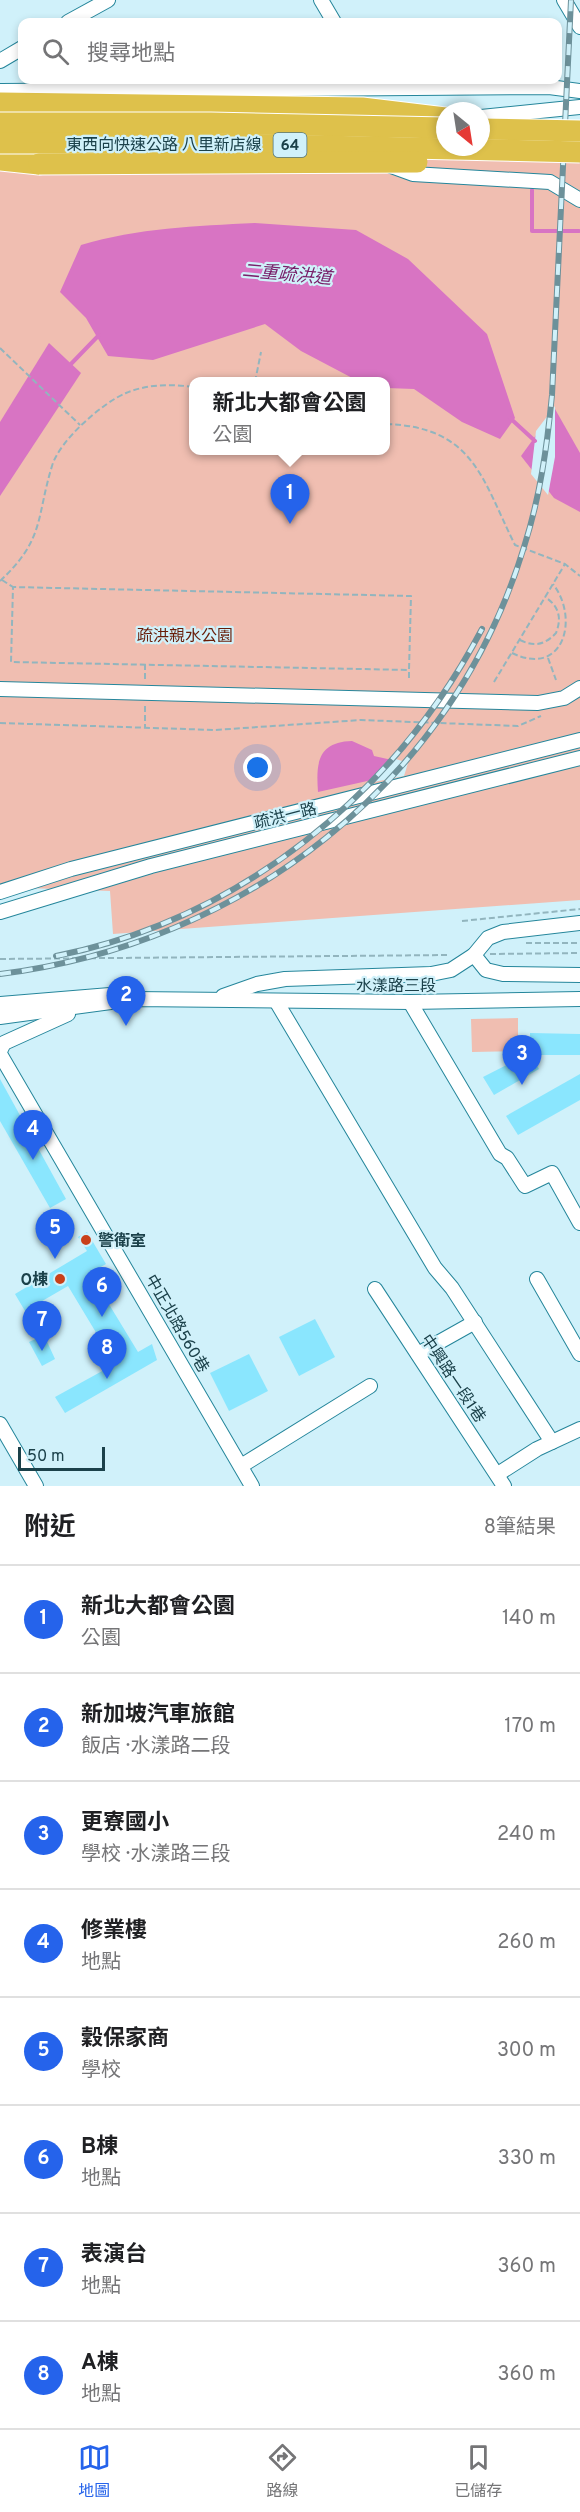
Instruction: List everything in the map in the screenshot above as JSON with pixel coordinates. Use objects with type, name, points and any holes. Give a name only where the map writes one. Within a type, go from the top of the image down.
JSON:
[{"type":"highway","points":[[0,103],[362,108],[436,118]]},
{"type":"highway","name":"東西向快速公路 八里新店線","points":[[0,123],[211,123],[436,128]]},
{"type":"highway","points":[[490,124],[534,130]]},
{"type":"highway","points":[[490,129],[580,131]]},
{"type":"highway","name":"東西向快速公路 八里新店線","points":[[0,143],[217,144],[580,152]]},
{"type":"highway","points":[[0,160],[39,164]]},
{"type":"highway","points":[[0,165],[246,161],[580,162]]},
{"type":"street","points":[[75,18],[108,0]]},
{"type":"street","points":[[321,0],[332,18]]},
{"type":"street","points":[[564,0],[580,27]]},
{"type":"street","points":[[0,61],[18,50]]},
{"type":"street","points":[[0,91],[368,84],[549,87],[580,91]]},
{"type":"street","points":[[490,116],[580,107]]},
{"type":"street","points":[[436,120],[392,124],[384,137],[384,157],[388,164],[395,170],[413,174],[550,182],[580,200]]},
{"type":"street","points":[[0,689],[538,703],[564,698],[580,688]]},
{"type":"street","name":"疏洪一路","points":[[0,892],[70,869],[580,740]]},
{"type":"street","name":"疏洪一路","points":[[0,912],[151,866],[580,758]]},
{"type":"street","points":[[212,1000],[257,984],[285,979],[431,974],[452,969],[478,955],[488,938],[503,932],[580,923]]},
{"type":"street","points":[[478,955],[486,970],[503,974],[580,975]]},
{"type":"street","points":[[0,1004],[117,994],[133,999]]},
{"type":"street","points":[[0,1017],[80,1008],[133,999]]},
{"type":"street","name":"水漾路三段","points":[[133,999],[410,1002],[580,999]]},
{"type":"street","points":[[276,1001],[435,1268],[474,1322],[552,1442]]},
{"type":"street","points":[[410,1002],[500,1154],[507,1158],[525,1186],[552,1173],[580,1223]]},
{"type":"street","points":[[0,1053],[4,1043],[80,1008]]},
{"type":"street","name":"中正北路560巷","points":[[0,1053],[252,1486]]},
{"type":"street","points":[[537,1280],[580,1354]]},
{"type":"street","name":"中興路一段1巷","points":[[375,1289],[501,1480]]},
{"type":"street","points":[[418,1354],[474,1322]]},
{"type":"street","points":[[241,1466],[370,1386]]},
{"type":"street","points":[[0,1425],[36,1486]]},
{"type":"street","points":[[501,1480],[552,1442],[580,1429]]},
{"type":"path","points":[[0,348],[80,425]]},
{"type":"path","points":[[256,377],[261,352]]},
{"type":"path","points":[[189,386],[168,384],[125,393],[80,425],[59,449],[52,466],[39,527],[27,550],[1,580],[14,587],[411,596],[408,678]]},
{"type":"path","points":[[390,424],[404,425],[448,440],[472,459],[515,545],[565,564],[580,576]]},
{"type":"path","points":[[494,682],[565,564]]},
{"type":"path","points":[[553,584],[568,597]]},
{"type":"path","points":[[14,587],[12,662],[409,670]]},
{"type":"path","points":[[520,640],[528,644],[541,644],[556,633],[559,614],[553,602],[545,597]]},
{"type":"path","points":[[512,653],[527,659],[548,658],[562,650]]},
{"type":"path","points":[[548,658],[556,680]]},
{"type":"path","points":[[0,723],[215,730],[361,720],[518,726],[549,713]]},
{"type":"path","points":[[462,921],[580,909]]},
{"type":"path","points":[[478,955],[580,953]]},
{"type":"path","points":[[0,959],[456,955]]},
{"type":"green space","name":"疏洪親水公園","points":[[580,159],[580,900],[113,934],[110,891],[0,887],[0,160]]},
{"type":"green space","points":[[518,1018],[518,1051],[472,1052],[471,1019]]},
{"type":"water","points":[[255,223],[356,230],[408,259],[487,334],[515,418],[500,439],[462,422],[414,389],[390,388],[390,377],[350,377],[301,351],[265,324],[153,360],[108,356],[86,318],[60,292],[81,245],[146,231]]},
{"type":"water","points":[[49,343],[81,373],[0,496],[0,422]]},
{"type":"water","points":[[555,409],[580,453],[580,512],[554,498],[521,456]]},
{"type":"water","points":[[352,741],[372,750],[374,756],[401,762],[403,773],[318,792],[319,764],[325,750],[340,742]]},
{"type":"pier","points":[[555,406],[555,457],[548,495],[531,474],[536,431]]},
{"type":"pier","points":[[393,758],[408,763],[404,776],[369,783]]},
{"type":"building","points":[[530,1033],[580,1034],[580,1055],[531,1055],[539,1069],[494,1095],[483,1077],[530,1053]]},
{"type":"building","points":[[580,1074],[580,1100],[518,1135],[506,1116]]},
{"type":"building","points":[[0,1079],[66,1199],[50,1208],[0,1121]]},
{"type":"building","points":[[87,1232],[106,1264],[90,1273],[138,1352],[152,1344],[157,1360],[65,1413],[55,1397],[115,1364],[68,1286],[25,1311],[15,1294],[87,1251],[78,1237]]},
{"type":"building","points":[[315,1319],[335,1357],[299,1376],[279,1337]]},
{"type":"building","points":[[44,1335],[55,1359],[42,1366],[29,1342]]},
{"type":"building","points":[[249,1354],[268,1391],[229,1411],[210,1373]]},
{"type":"waterway","points":[[532,190],[532,231],[579,231]]},
{"type":"waterway","name":"二重疏洪道","points":[[69,366],[99,335]]},
{"type":"waterway","name":"二重疏洪道","points":[[510,418],[535,441]]},
{"type":"railway","points":[[0,974],[89,957],[174,928],[253,888],[326,838],[390,778],[446,709],[491,632],[524,547],[542,472],[552,395],[571,0]]},
{"type":"railway","points":[[56,956],[124,938],[188,912],[249,880],[306,840],[358,795],[405,744],[446,689],[482,629]]},
{"type":"place","name":"新北大都會公園","points":[[290,524]]},
{"type":"place","name":"新加坡汽車旅館","points":[[126,1026]]},
{"type":"place","name":"更寮國小","points":[[522,1085]]},
{"type":"place","name":"修業樓","points":[[33,1160]]},
{"type":"place","name":"警衛室","points":[[86,1240]]},
{"type":"place","name":"穀保家商","points":[[55,1259]]},
{"type":"place","name":"O棟","points":[[60,1279]]},
{"type":"place","name":"B棟","points":[[102,1317]]},
{"type":"place","name":"表演台","points":[[42,1351]]},
{"type":"place","name":"A棟","points":[[107,1379]]}]
